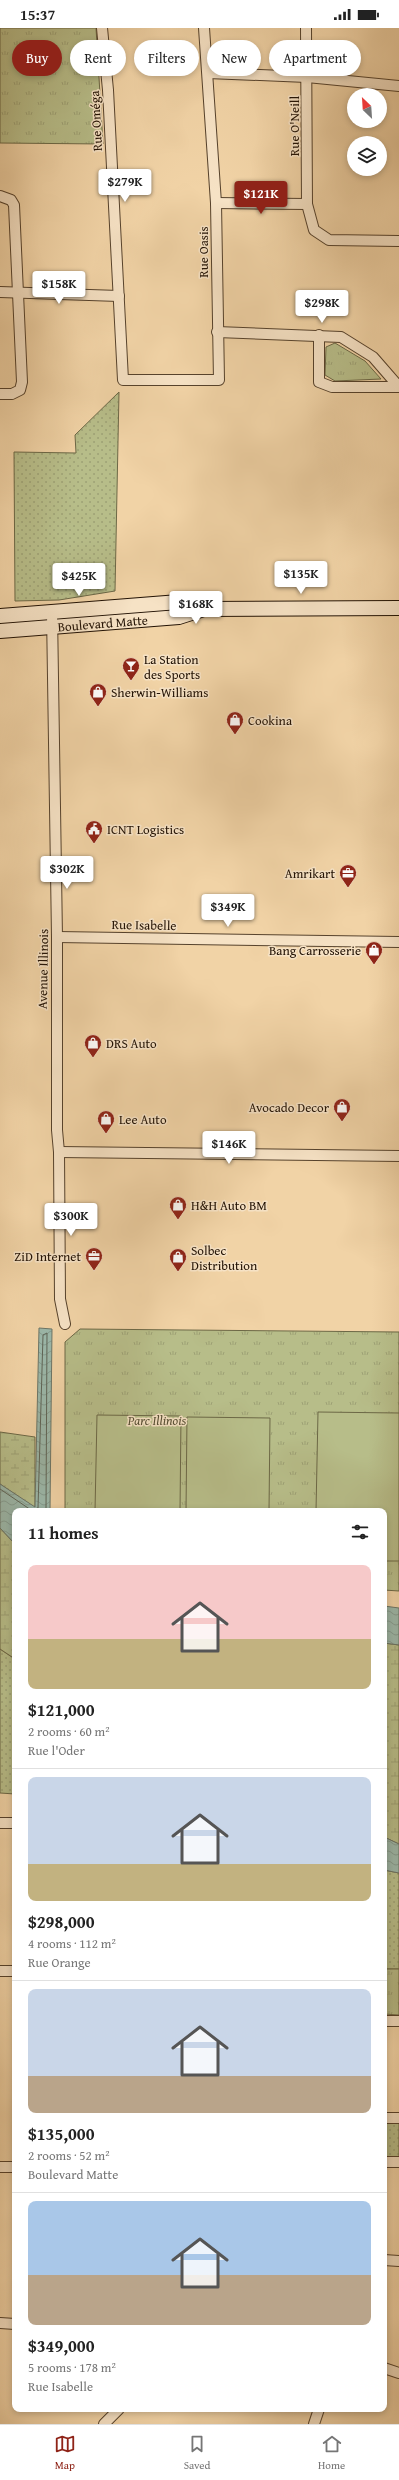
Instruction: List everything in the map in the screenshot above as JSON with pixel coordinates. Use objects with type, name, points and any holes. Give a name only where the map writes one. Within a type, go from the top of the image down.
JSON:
[{"type":"main road","name":"Boulevard Matte","points":[[0,616],[179,602],[204,609],[399,608]]},
{"type":"main road","name":"Boulevard Matte","points":[[0,631],[53,629],[179,618],[204,609]]},
{"type":"street","name":"Rue Oméga","points":[[102,28],[108,90],[123,380]]},
{"type":"street","name":"Rue Oasis","points":[[204,28],[207,62]]},
{"type":"street","name":"Rue O'Neill","points":[[306,28],[308,77],[307,204],[314,230],[329,240],[399,241]]},
{"type":"street","name":"Rue Oasis","points":[[123,380],[219,380],[216,203],[208,76]]},
{"type":"street","points":[[261,76],[308,77],[399,86]]},
{"type":"street","points":[[0,196],[12,200],[14,205],[22,382],[20,390],[12,394],[0,394]]},
{"type":"street","points":[[216,203],[307,204]]},
{"type":"street","points":[[0,292],[119,296]]},
{"type":"street","points":[[217,332],[341,337],[373,357],[399,387]]},
{"type":"street","points":[[319,335],[319,382],[332,387],[399,387]]},
{"type":"street","name":"Avenue Illinois","points":[[52,613],[57,937],[56,1067],[59,1152],[60,1299],[65,1324]]},
{"type":"street","name":"Rue Isabelle","points":[[57,937],[399,942]]},
{"type":"street","points":[[59,1152],[399,1156]]},
{"type":"street","points":[[0,1823],[12,1823]]},
{"type":"street","points":[[0,1971],[12,1971]]},
{"type":"street","points":[[387,2021],[399,2021]]},
{"type":"street","points":[[387,2118],[399,2118]]},
{"type":"street","points":[[387,2162],[399,2162]]},
{"type":"street","points":[[0,2167],[12,2167]]},
{"type":"street","points":[[387,2260],[399,2261]]},
{"type":"street","points":[[0,2324],[12,2324]]},
{"type":"street","points":[[387,2369],[399,2374]]},
{"type":"street","points":[[104,2424],[116,2412]]},
{"type":"street","points":[[314,2424],[318,2412]]},
{"type":"green space","points":[[0,28],[96,28],[97,40],[70,40],[70,76],[99,76],[103,144],[0,143]]},
{"type":"green space","points":[[335,343],[365,361],[381,379],[335,381],[325,375],[326,347]]},
{"type":"green space","points":[[119,392],[115,591],[59,600],[15,601],[14,452],[76,453],[75,435]]},
{"type":"green space","name":"Parc Illinois","points":[[80,1329],[399,1332],[399,1591],[387,1590],[387,1508],[65,1508],[65,1342]]},
{"type":"green space","points":[[318,1412],[399,1413],[399,1561],[387,1561],[387,1508],[316,1508]]},
{"type":"green space","points":[[97,1415],[181,1416],[180,1508],[95,1508]]},
{"type":"green space","points":[[187,1417],[270,1418],[269,1508],[186,1508]]},
{"type":"green space","points":[[0,1432],[35,1437],[35,1508],[0,1484]]},
{"type":"green space","points":[[0,1528],[12,1541],[12,1657],[0,1649]]},
{"type":"green space","points":[[387,1643],[399,1645],[399,1844],[387,1838]]},
{"type":"green space","points":[[0,1649],[12,1657],[12,1794],[0,1793]]},
{"type":"green space","points":[[387,1871],[399,1873],[399,1969],[387,1969]]},
{"type":"green space","points":[[387,1969],[399,1969],[399,2015],[387,2014]]},
{"type":"green space","points":[[387,2123],[399,2123],[399,2157],[387,2157]]},
{"type":"water","points":[[39,1328],[52,1329],[50,1508],[12,1508],[12,1541],[0,1528],[0,1484],[35,1507]]},
{"type":"water","points":[[387,1606],[399,1608],[399,1645],[387,1643]]},
{"type":"water","points":[[387,1838],[399,1844],[399,1873],[387,1871]]},
{"type":"place","name":"La Station des Sports","points":[[131,681]]},
{"type":"place","name":"Sherwin-Williams","points":[[98,707]]},
{"type":"place","name":"Cookina","points":[[235,735]]},
{"type":"place","name":"ICNT Logistics","points":[[94,844]]},
{"type":"place","name":"Amrikart","points":[[348,888]]},
{"type":"place","name":"Bang Carrosserie","points":[[374,965]]},
{"type":"place","name":"DRS Auto","points":[[93,1058]]},
{"type":"place","name":"Avocado Decor","points":[[342,1122]]},
{"type":"place","name":"Lee Auto","points":[[106,1134]]},
{"type":"place","name":"H&H Auto BM","points":[[178,1220]]},
{"type":"place","name":"ZiD Internet","points":[[94,1271]]},
{"type":"place","name":"Solbec Distribution","points":[[178,1272]]}]
